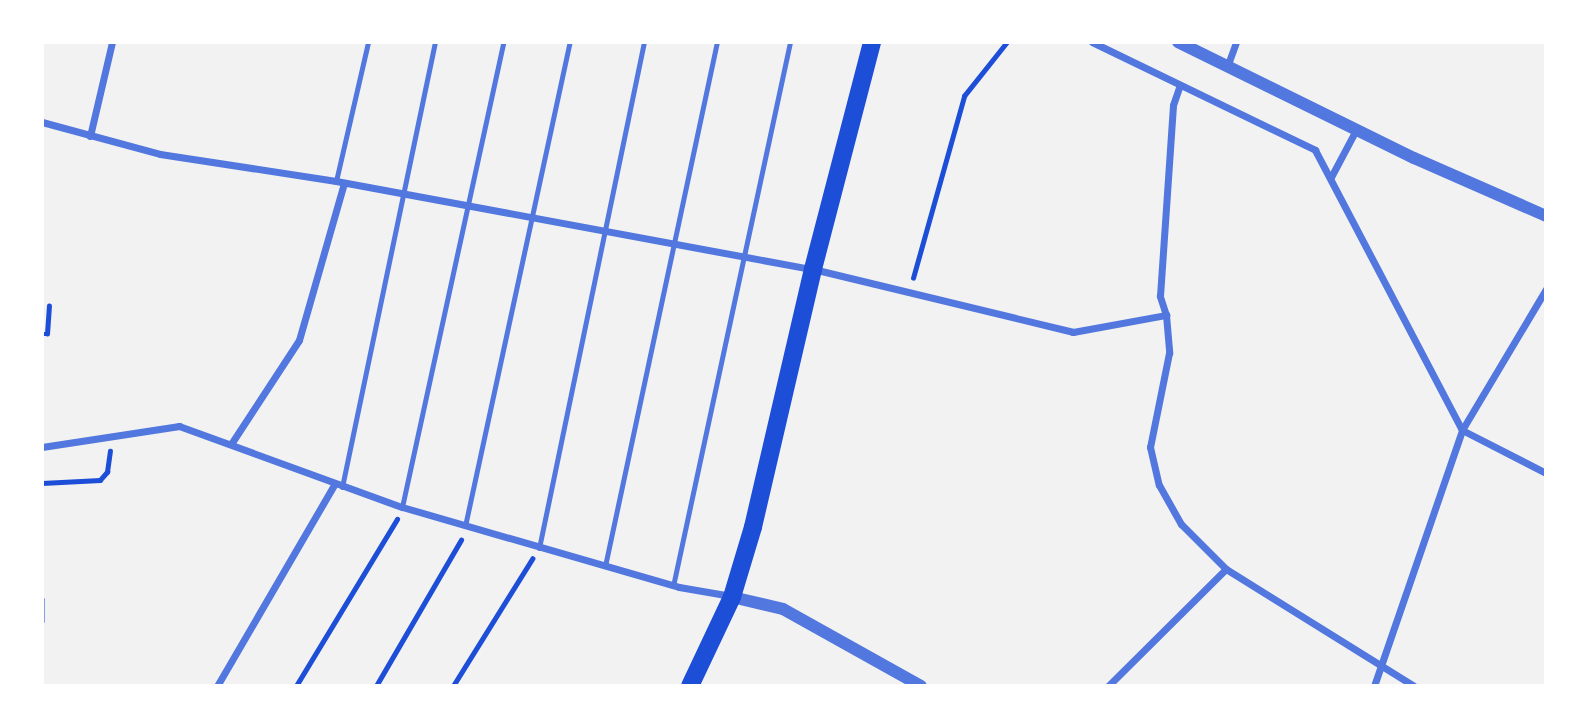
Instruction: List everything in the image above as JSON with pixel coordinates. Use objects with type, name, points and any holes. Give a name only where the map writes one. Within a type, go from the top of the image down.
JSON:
[{"type":"main road","points":[[690,686],[732,597],[872,42]]},
{"type":"street","points":[[90,136],[112,42]]},
{"type":"street","points":[[1093,42],[1314,150],[1331,177],[1462,430],[1546,473]]},
{"type":"street","points":[[1178,42],[1356,130],[1546,216]]},
{"type":"street","points":[[1227,67],[1236,42]]},
{"type":"street","points":[[1180,85],[1173,105],[1160,296],[1166,315],[1169,353],[1150,447],[1154,467],[1181,524],[1226,569],[1414,686]]},
{"type":"street","points":[[42,122],[160,154],[340,182],[813,269],[909,290],[1073,332],[1166,315]]},
{"type":"street","points":[[1331,177],[1356,130]]},
{"type":"street","points":[[231,444],[299,340],[340,182]]},
{"type":"street","points":[[1374,686],[1462,430],[1546,289]]},
{"type":"street","points":[[42,447],[179,426],[338,486],[465,526],[673,586],[732,597],[790,613],[921,686]]},
{"type":"street","points":[[217,686],[338,486]]},
{"type":"street","points":[[1108,686],[1226,569]]},
{"type":"lane","points":[[340,182],[368,42]]},
{"type":"lane","points":[[338,486],[435,42]]},
{"type":"lane","points":[[402,506],[503,42]]},
{"type":"lane","points":[[465,526],[570,42]]},
{"type":"lane","points":[[539,548],[644,42]]},
{"type":"lane","points":[[606,566],[717,42]]},
{"type":"lane","points":[[673,586],[790,42]]},
{"type":"path","points":[[909,290],[964,96],[1007,42]]},
{"type":"path","points":[[42,334],[47,334],[49,306]]},
{"type":"path","points":[[42,483],[100,480],[110,463],[111,435]]},
{"type":"path","points":[[296,686],[395,526],[402,506]]},
{"type":"path","points":[[376,686],[458,550],[465,526]]},
{"type":"path","points":[[453,686],[539,548]]},
{"type":"path","points":[[42,598],[42,621]]}]
